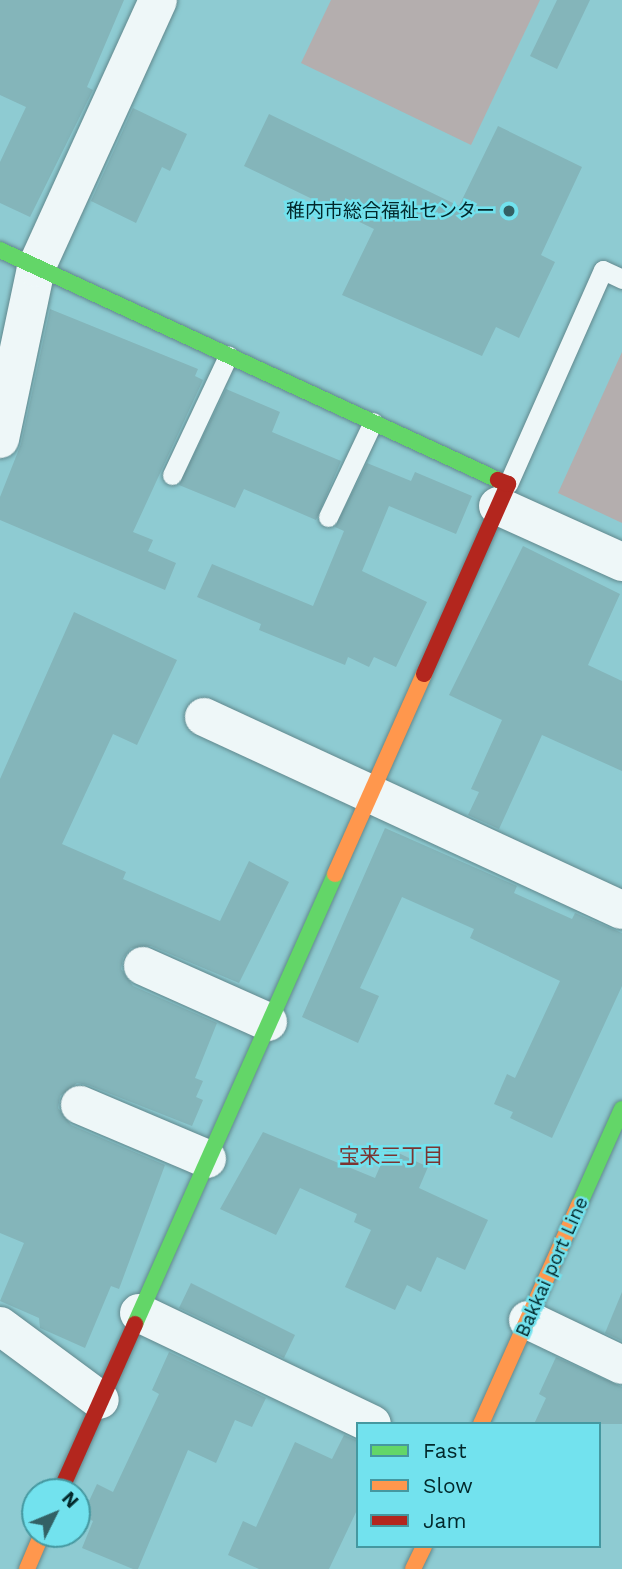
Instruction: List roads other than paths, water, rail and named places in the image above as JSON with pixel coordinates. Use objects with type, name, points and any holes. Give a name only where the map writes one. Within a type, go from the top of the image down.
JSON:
[{"type":"street","points":[[0,439],[36,268],[158,0]]},
{"type":"street","points":[[0,250],[373,422],[622,562]]},
{"type":"street","points":[[66,1478],[503,495]]},
{"type":"street","points":[[204,717],[372,790],[622,910]]},
{"type":"street","points":[[143,966],[268,1022]]},
{"type":"street","points":[[80,1105],[207,1159]]},
{"type":"street","name":"Bakkai port Line","points":[[482,1422],[622,1109]]},
{"type":"street","points":[[139,1313],[368,1422]]},
{"type":"street","points":[[528,1320],[622,1365]]},
{"type":"street","points":[[0,1326],[100,1400]]},
{"type":"street","points":[[27,1569],[36,1548]]},
{"type":"street","points":[[413,1569],[423,1548]]},
{"type":"lane","points":[[503,495],[603,270],[622,279]]},
{"type":"lane","points":[[172,475],[228,356]]},
{"type":"lane","points":[[328,517],[373,422]]},
{"type":"place","name":"稚内市総合福祉センター","points":[[509,211]]},
{"type":"district","name":"宝来三丁目","points":[[391,1156]]}]
